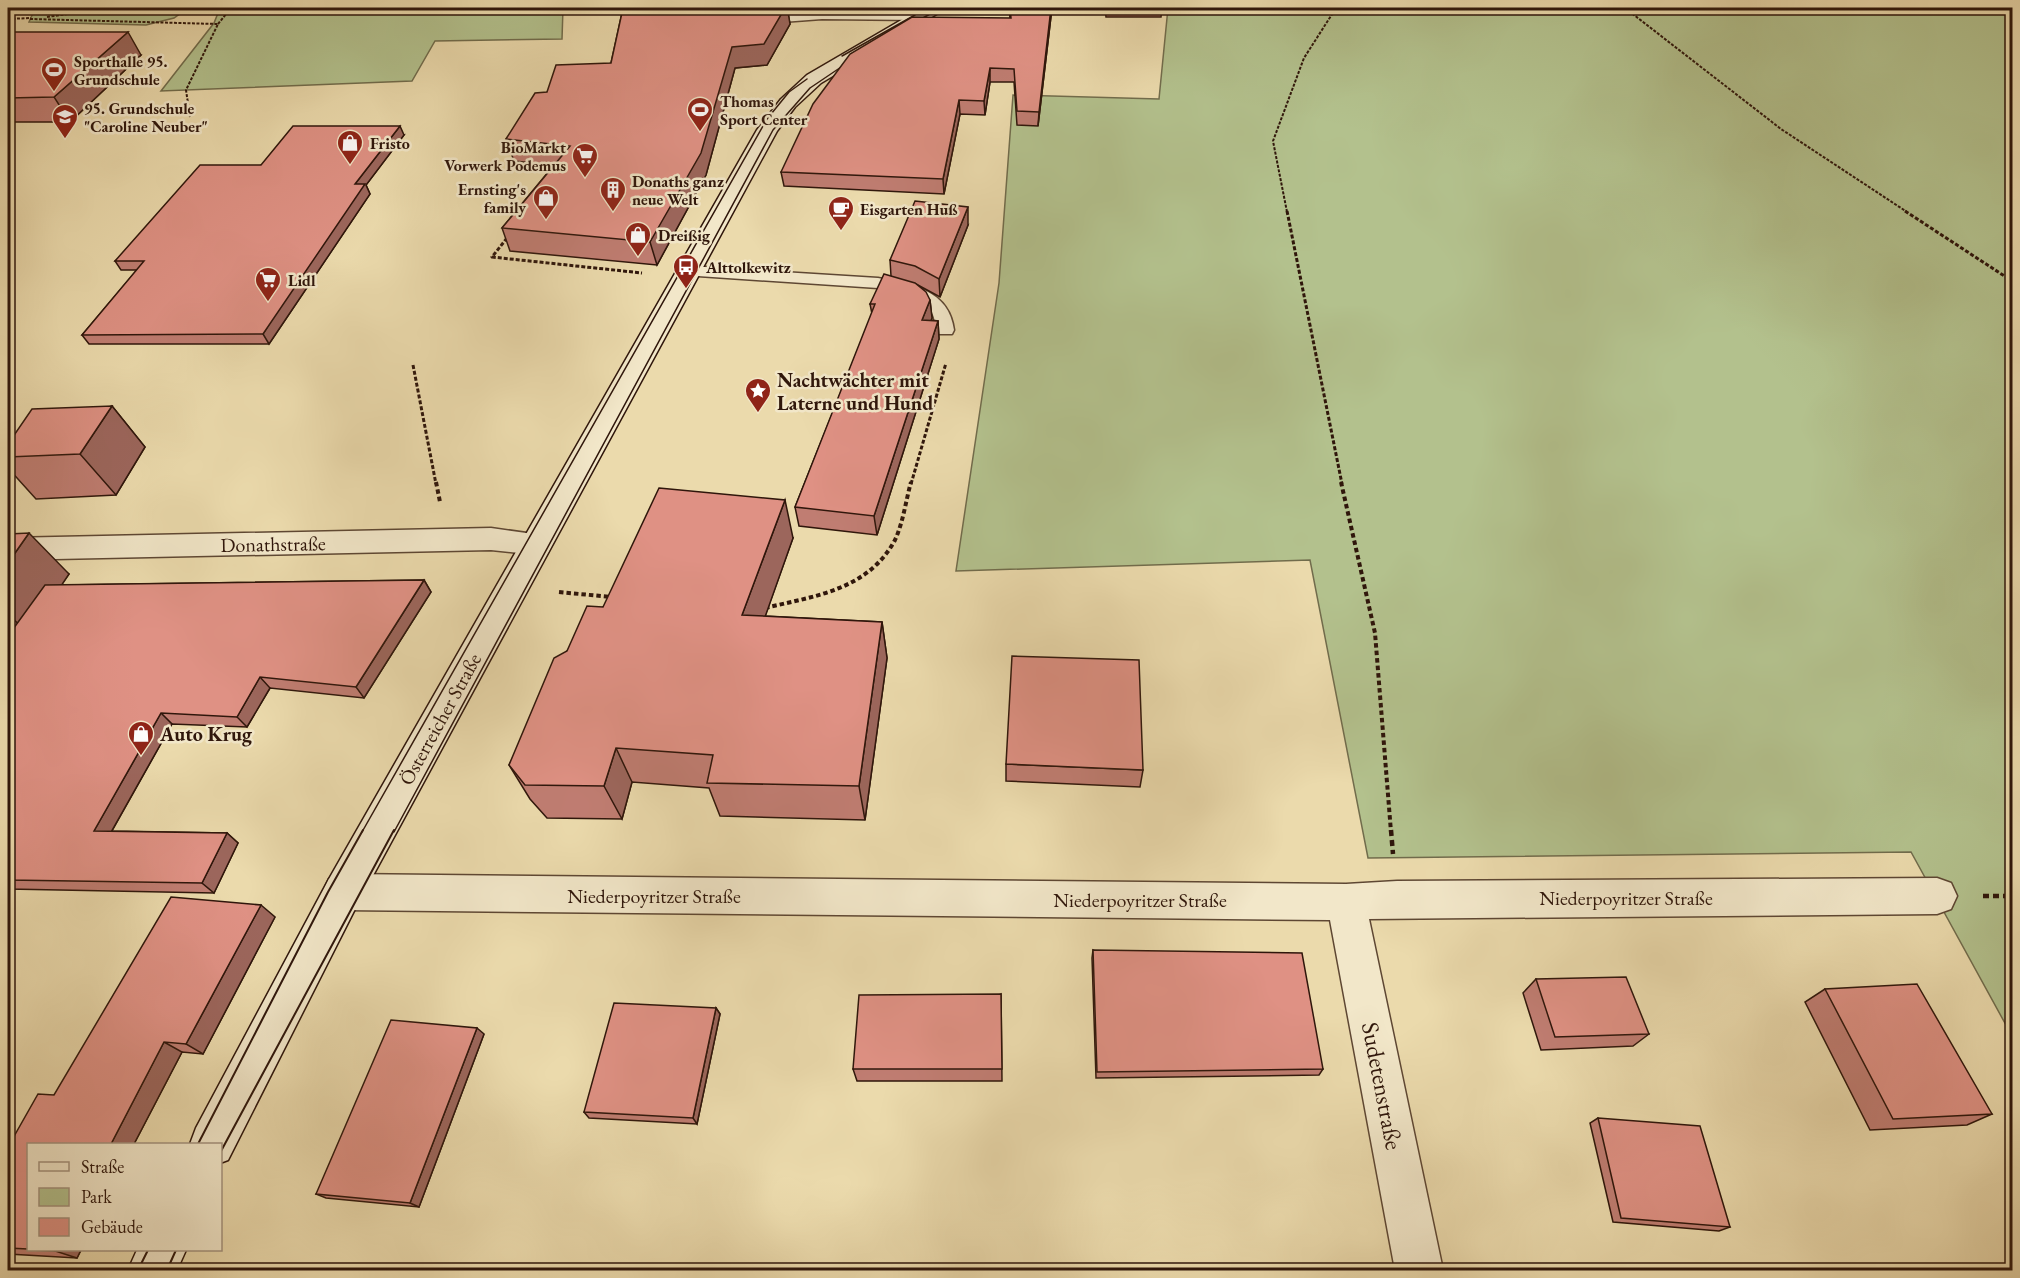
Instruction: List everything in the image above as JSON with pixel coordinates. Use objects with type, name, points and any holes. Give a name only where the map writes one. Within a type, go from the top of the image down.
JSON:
[{"type":"street","points":[[682,282],[767,130],[788,102],[814,79],[927,12]]},
{"type":"street","name":"Österreicher Straße","points":[[213,1143],[343,892],[682,282]]},
{"type":"street","name":"Donathstraße","points":[[8,549],[491,539],[537,544]]},
{"type":"street","name":"Niederpoyritzer Straße","points":[[343,892],[1346,902],[1397,899],[1937,896]]},
{"type":"street","name":"Sudetenstraße","points":[[1346,902],[1419,1270]]},
{"type":"street","points":[[152,1270],[162,1251]]},
{"type":"lane","points":[[740,22],[822,15],[927,12]]},
{"type":"lane","points":[[682,282],[878,283],[905,288],[925,298],[941,311],[945,330]]},
{"type":"path","points":[[30,19],[75,14],[89,8]]},
{"type":"path","points":[[190,117],[186,90],[218,24],[231,8]]},
{"type":"path","points":[[1336,8],[1304,58],[1273,141],[1329,427],[1375,633],[1397,899]]},
{"type":"path","points":[[1625,8],[1781,129],[2013,281]]},
{"type":"path","points":[[8,19],[218,24]]},
{"type":"path","points":[[513,230],[492,257],[682,282]]},
{"type":"path","points":[[758,610],[843,590],[866,576],[896,539],[952,339],[945,330]]},
{"type":"path","points":[[413,365],[447,540]]},
{"type":"path","points":[[514,588],[618,597]]},
{"type":"green space","points":[[39,8],[188,8],[174,18],[146,25],[29,22],[34,11]]},
{"type":"green space","points":[[220,8],[563,8],[562,39],[435,41],[412,81],[161,91],[214,23]]},
{"type":"green space","points":[[1168,8],[2012,8],[2012,1036],[1911,852],[1368,858],[1310,560],[956,571],[999,283],[1013,95],[1159,99]]},
{"type":"building","points":[[623,8],[785,8],[764,44],[732,47],[701,153],[650,242],[502,228],[570,146],[506,139],[535,93],[547,92],[556,65],[611,63]]},
{"type":"building","points":[[1010,8],[1051,8],[1039,112],[1017,111],[1014,69],[990,68],[984,101],[959,100],[943,179],[781,172],[813,104],[850,54],[912,17],[1011,18]]},
{"type":"building","points":[[8,32],[128,32],[54,97],[8,98]]},
{"type":"building","points":[[293,126],[400,126],[355,184],[365,184],[263,334],[82,335],[144,261],[115,261],[200,165],[261,165]]},
{"type":"building","points":[[915,201],[968,207],[939,279],[915,266],[890,260]]},
{"type":"building","points":[[884,274],[915,283],[926,292],[930,300],[922,320],[938,321],[874,516],[795,507],[875,304],[870,304]]},
{"type":"building","points":[[112,406],[80,454],[8,457],[8,444],[32,409]]},
{"type":"building","points":[[659,488],[785,500],[742,615],[882,622],[859,786],[707,783],[713,755],[616,748],[604,786],[525,785],[509,765],[554,658],[567,651],[587,606],[603,607]]},
{"type":"building","points":[[29,533],[8,563],[8,534]]},
{"type":"building","points":[[424,580],[356,687],[260,677],[237,717],[161,713],[94,831],[227,833],[202,883],[8,880],[8,636],[45,585]]},
{"type":"building","points":[[1012,656],[1139,660],[1143,770],[1006,764]]},
{"type":"building","points":[[171,897],[261,905],[186,1044],[164,1042],[112,1143],[27,1143],[27,1249],[8,1248],[8,1147],[38,1094],[54,1095]]},
{"type":"building","points":[[1093,950],[1302,953],[1323,1069],[1097,1072]]},
{"type":"building","points":[[1626,977],[1649,1034],[1555,1037],[1536,979]]},
{"type":"building","points":[[1917,984],[1992,1114],[1893,1119],[1825,989]]},
{"type":"building","points":[[1001,994],[1002,1069],[853,1069],[859,995]]},
{"type":"building","points":[[614,1003],[716,1008],[693,1118],[584,1112]]},
{"type":"building","points":[[391,1020],[477,1028],[410,1203],[316,1194]]},
{"type":"building","points":[[1598,1118],[1700,1126],[1730,1227],[1621,1218]]},
{"type":"tram line","points":[[910,25],[941,8]]},
{"type":"tram line","points":[[842,56],[915,15]]},
{"type":"tram line","points":[[394,832],[773,130],[810,88],[856,57]]},
{"type":"tram line","points":[[362,832],[767,119],[789,92],[807,79]]},
{"type":"tram line","points":[[199,1143],[328,892],[363,830]]},
{"type":"tram line","points":[[222,1149],[394,830]]},
{"type":"tram line","points":[[138,1270],[148,1251]]},
{"type":"tram line","points":[[167,1270],[176,1251]]},
{"type":"place","name":"Sporthalle 95. Grundschule","points":[[54,93]]},
{"type":"place","name":"Thomas Sport Center","points":[[700,133]]},
{"type":"place","name":"95. Grundschule \"Caroline Neuber\"","points":[[65,140]]},
{"type":"place","name":"Fristo","points":[[350,166]]},
{"type":"place","name":"BioMarkt Vorwerk Podemus","points":[[585,179]]},
{"type":"place","name":"Donaths ganz neue Welt","points":[[613,213]]},
{"type":"place","name":"Ernsting's family","points":[[546,221]]},
{"type":"place","name":"Eisgarten Huß","points":[[841,232]]},
{"type":"place","name":"Dreißig","points":[[638,258]]},
{"type":"place","name":"Alttolkewitz","points":[[686,290]]},
{"type":"place","name":"Lidl","points":[[268,303]]},
{"type":"place","name":"Nachtwächter mit Laterne und Hund","points":[[758,414]]},
{"type":"place","name":"Auto Krug","points":[[141,757]]}]
